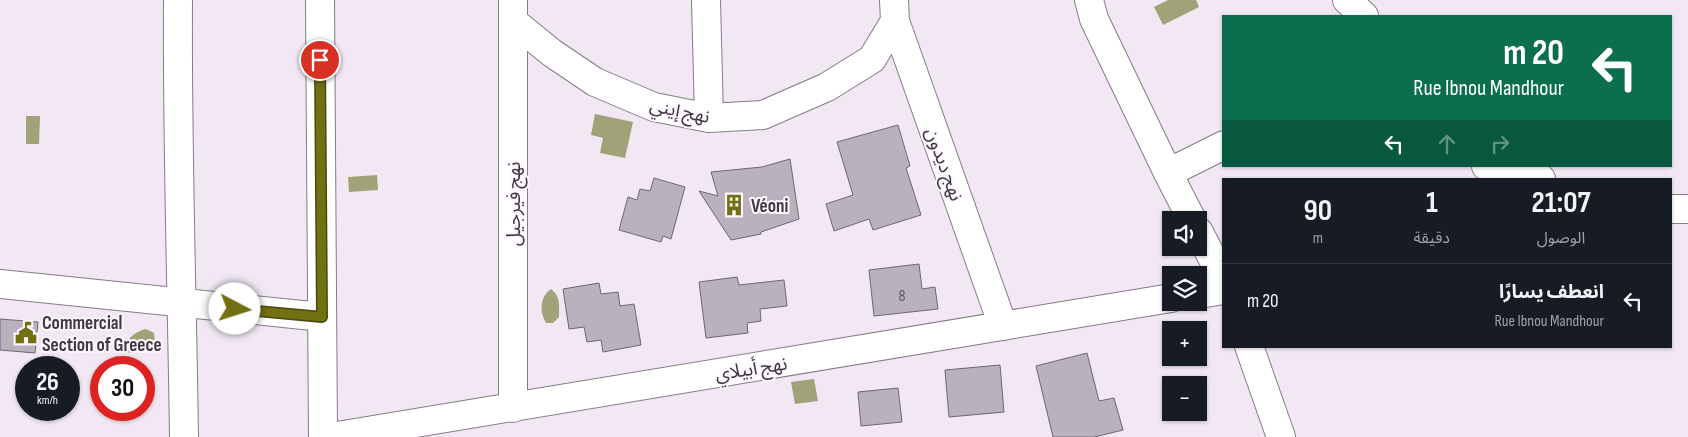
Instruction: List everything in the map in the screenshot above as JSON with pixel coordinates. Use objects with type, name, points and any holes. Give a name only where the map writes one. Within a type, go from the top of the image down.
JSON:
[{"type":"street","points":[[178,0],[184,437]]},
{"type":"street","points":[[320,0],[323,437]]},
{"type":"street","points":[[706,0],[709,118]]},
{"type":"street","points":[[1088,0],[1094,19],[1188,211]]},
{"type":"street","points":[[1347,0],[1363,15]]},
{"type":"street","name":"نهج إيني","points":[[513,11],[552,53],[595,82],[654,107],[709,118],[764,115],[827,87],[872,59],[894,11]]},
{"type":"street","name":"نهج فيرجيل","points":[[513,11],[513,408]]},
{"type":"street","name":"نهج ديدون","points":[[894,11],[1003,326]]},
{"type":"street","points":[[1168,172],[1222,146]]},
{"type":"street","points":[[1488,167],[1514,178]]},
{"type":"street","points":[[1530,167],[1541,178]]},
{"type":"street","points":[[1672,209],[1688,209]]},
{"type":"street","points":[[1207,248],[1222,277]]},
{"type":"street","points":[[0,284],[322,317]]},
{"type":"street","points":[[1207,293],[1222,290]]},
{"type":"street","name":"نهج أبيلاي","points":[[331,437],[1162,300]]},
{"type":"street","points":[[1250,348],[1281,437]]},
{"type":"shaded area","points":[[1168,0],[1196,0],[1199,7],[1163,25],[1154,7]]},
{"type":"shaded area","points":[[595,114],[633,122],[625,158],[600,153],[603,138],[591,135]]},
{"type":"shaded area","points":[[26,116],[40,116],[39,144],[26,144]]},
{"type":"shaded area","points":[[377,175],[378,190],[349,192],[348,177]]},
{"type":"shaded area","points":[[551,289],[558,298],[559,317],[553,323],[546,323],[542,314],[542,304],[547,292]]},
{"type":"shaded area","points":[[146,329],[154,333],[155,342],[136,352],[122,353],[131,337],[137,332]]},
{"type":"shaded area","points":[[814,379],[818,401],[795,404],[791,382]]},
{"type":"building","points":[[898,125],[910,166],[906,168],[921,215],[873,230],[869,219],[834,231],[826,204],[853,195],[837,142]]},
{"type":"building","points":[[790,159],[799,219],[761,232],[761,234],[731,240],[699,191],[718,196],[711,172],[762,167]]},
{"type":"building","points":[[654,178],[685,187],[671,239],[663,236],[661,242],[619,230],[628,197],[637,200],[640,189],[650,191]]},
{"type":"building","points":[[919,264],[922,289],[935,287],[938,309],[874,316],[869,270]]},
{"type":"building","points":[[737,277],[739,285],[784,280],[787,306],[760,309],[761,321],[747,323],[748,333],[706,338],[699,282]]},
{"type":"building","points":[[599,283],[601,294],[618,292],[620,306],[634,304],[641,345],[603,352],[601,340],[587,342],[584,327],[569,329],[563,289]]},
{"type":"building","points":[[0,319],[38,322],[35,353],[0,350]]},
{"type":"building","points":[[1087,353],[1099,401],[1114,398],[1123,430],[1094,437],[1053,437],[1036,366]]},
{"type":"building","points":[[1000,365],[1004,412],[949,417],[945,370]]},
{"type":"building","points":[[898,388],[902,422],[861,426],[858,392]]},
{"type":"place","name":"Véoni","points":[[734,205]]},
{"type":"place","name":"Commercial Section of Greece","points":[[26,333]]},
{"type":"route","points":[[235,309],[322,317],[320,60]]}]
